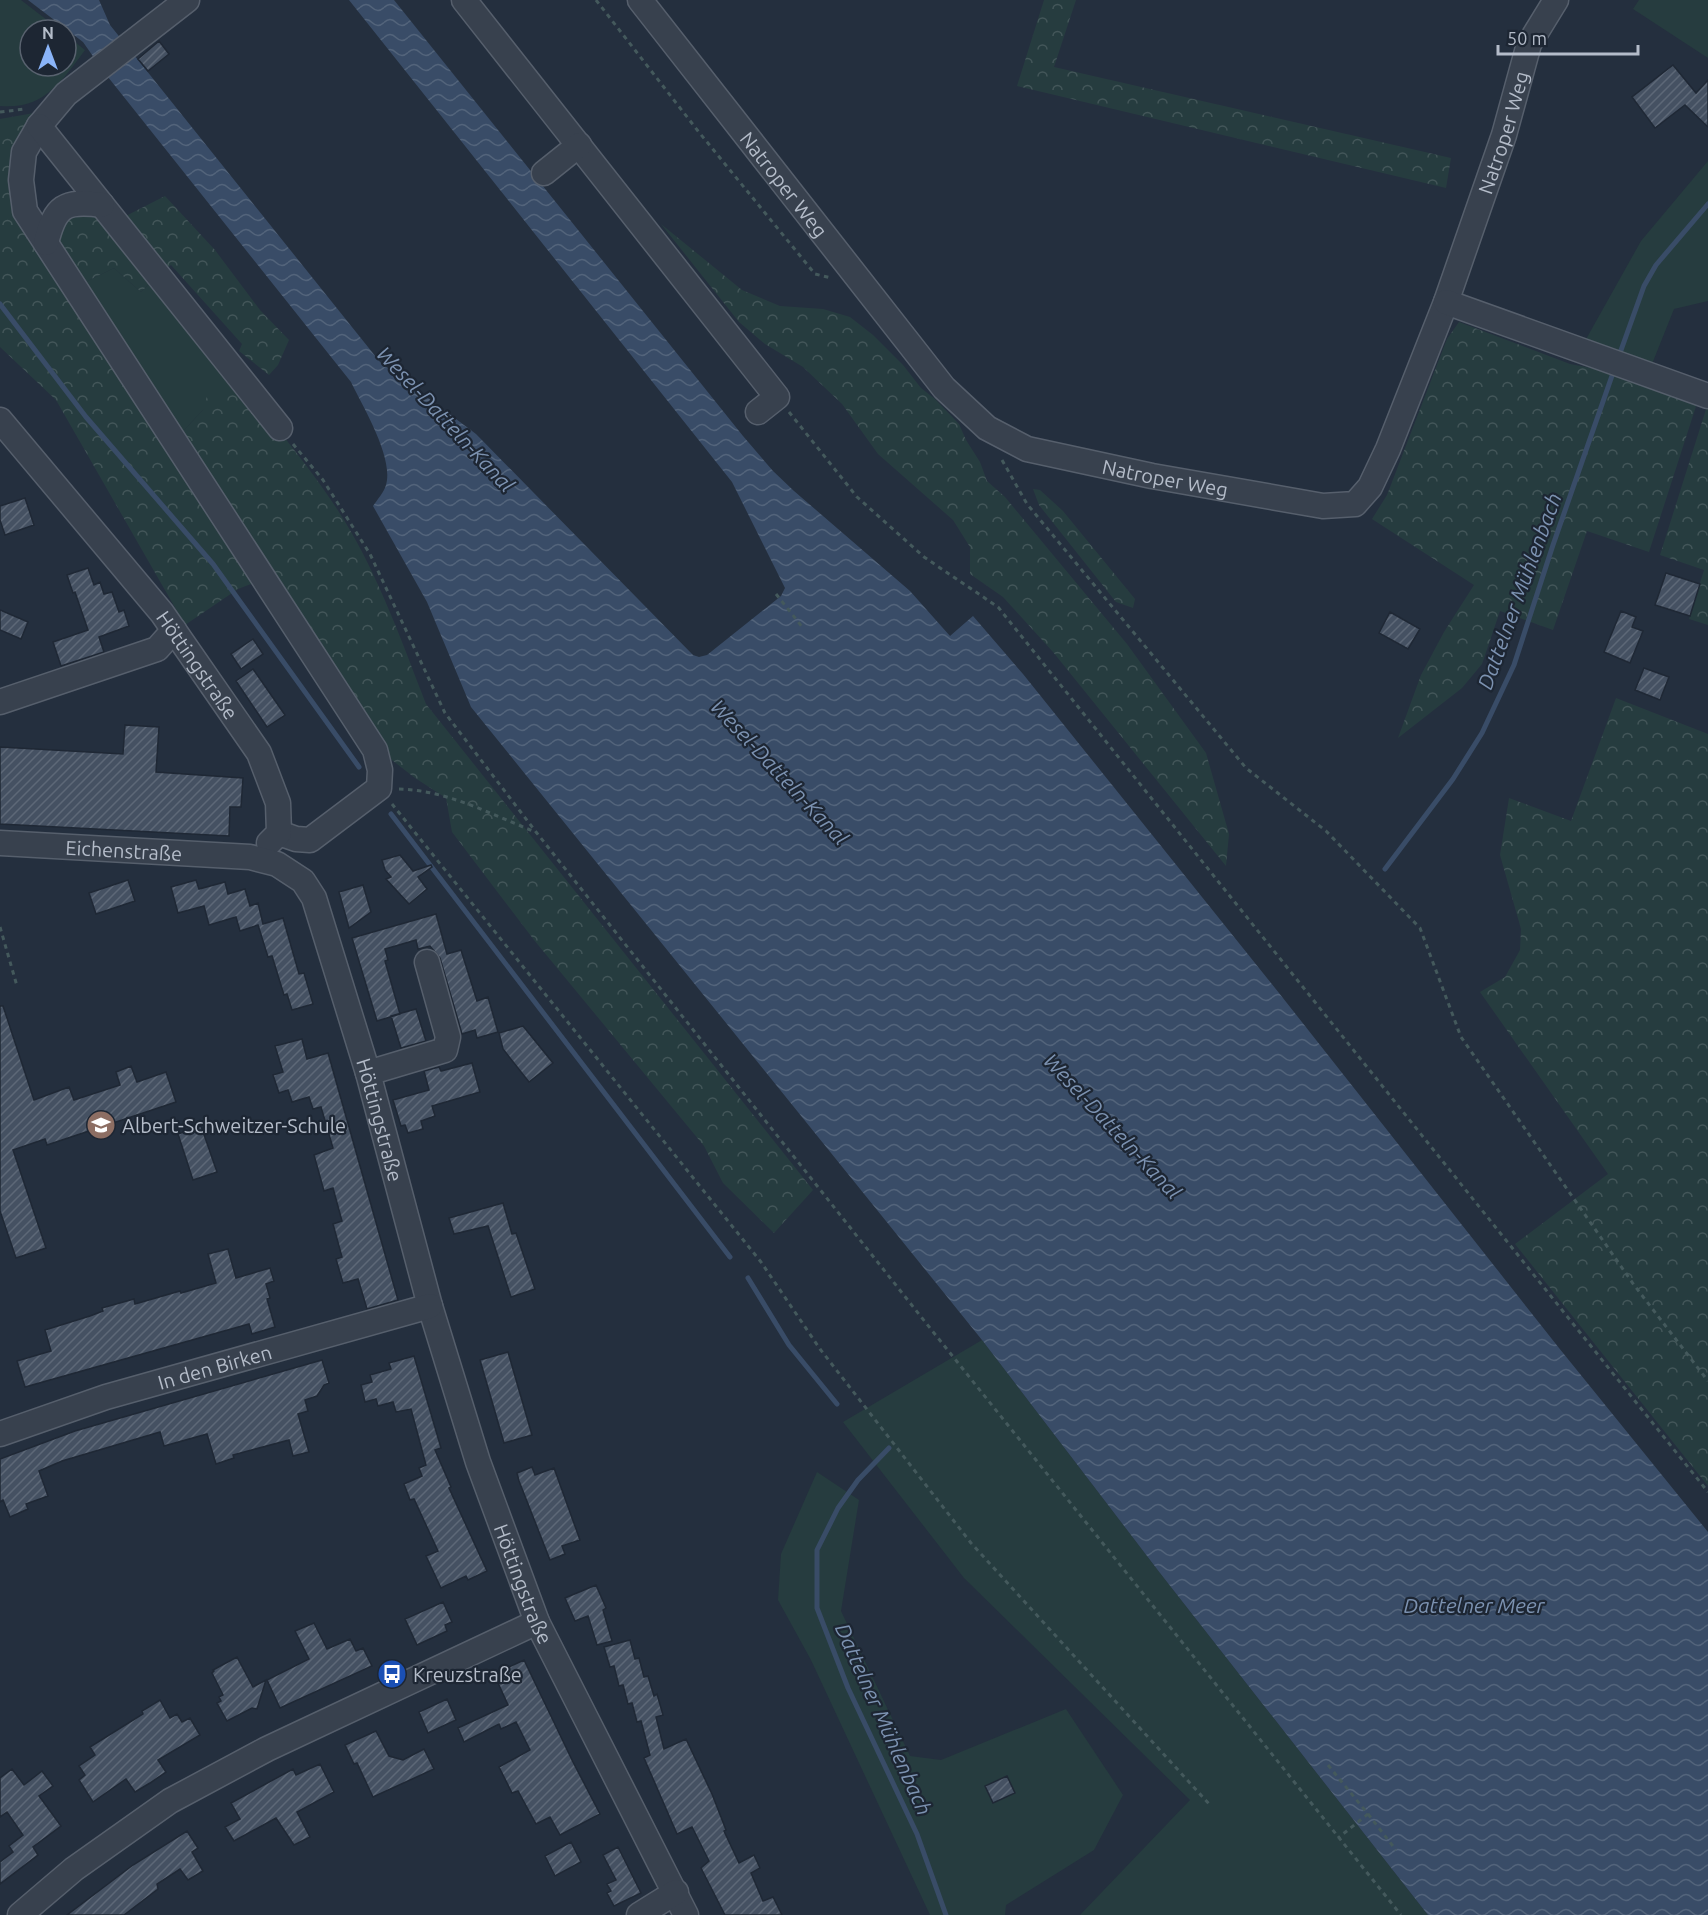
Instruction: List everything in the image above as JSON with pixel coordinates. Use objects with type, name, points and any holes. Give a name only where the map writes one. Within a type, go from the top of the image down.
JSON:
[{"type":"street","points":[[187,0],[66,94],[39,126],[24,152],[21,180],[25,211],[375,750],[380,770],[379,788],[310,840],[296,839],[279,833],[270,843],[250,857]]},
{"type":"street","points":[[464,0],[777,397],[758,412]]},
{"type":"street","name":"Natroper Weg","points":[[640,0],[944,388],[987,428],[1027,449],[1152,476],[1323,506],[1355,504],[1370,487],[1388,449],[1446,302],[1504,135],[1529,44],[1556,0]]},
{"type":"street","points":[[39,126],[280,428]]},
{"type":"street","points":[[544,173],[579,145]]},
{"type":"street","points":[[46,243],[52,220],[65,206],[84,203],[102,205]]},
{"type":"street","points":[[1446,302],[1708,396]]},
{"type":"street","name":"Höttingstraße","points":[[0,420],[162,613],[259,753],[278,803],[279,833]]},
{"type":"street","points":[[0,702],[157,649],[174,630]]},
{"type":"street","name":"Eichenstraße","points":[[0,843],[250,857]]},
{"type":"street","name":"Höttingstraße","points":[[250,857],[277,864],[303,881],[314,898],[368,1073],[430,1306],[478,1462],[537,1622],[686,1915]]},
{"type":"street","points":[[368,1073],[445,1050],[448,1037],[427,962]]},
{"type":"street","name":"In den Birken","points":[[0,1434],[106,1397],[430,1306]]},
{"type":"street","points":[[20,1915],[74,1869],[171,1801],[267,1749],[537,1622]]},
{"type":"street","points":[[639,1915],[675,1892]]},
{"type":"path","points":[[596,0],[698,131],[815,274],[836,279]]},
{"type":"path","points":[[777,397],[856,497],[924,557],[998,607],[1708,1492]]},
{"type":"path","points":[[280,428],[323,480],[370,554],[445,713],[536,832],[1401,1915]]},
{"type":"path","points":[[1001,458],[1027,504],[1246,768],[1326,831],[1420,928],[1461,1037],[1634,1286],[1708,1381]]},
{"type":"path","points":[[776,594],[802,628]]},
{"type":"path","points":[[379,788],[420,789],[461,802],[536,832]]},
{"type":"path","points":[[379,788],[762,1262],[820,1349],[971,1543],[1210,1805]]},
{"type":"path","points":[[0,927],[17,986]]},
{"type":"path","points":[[1328,1765],[1396,1850]]},
{"type":"path","points":[[1338,1838],[1368,1814]]},
{"type":"green space","points":[[0,0],[21,0],[44,18],[18,18],[18,78],[63,78],[50,91],[29,103],[0,106]]},
{"type":"green space","points":[[1044,0],[1076,0],[1054,67],[1451,158],[1446,188],[1017,86]]},
{"type":"green space","points":[[1639,0],[1708,0],[1708,58],[1633,9]]},
{"type":"green space","points":[[78,44],[85,50],[78,59]]},
{"type":"green space","points":[[34,113],[19,138],[14,197],[261,580],[238,589],[185,625],[56,400],[0,347],[0,119]]},
{"type":"green space","points":[[1708,161],[1708,301],[1674,309],[1652,364],[1585,341],[1641,241]]},
{"type":"green space","points":[[165,196],[215,250],[260,310],[289,340],[278,365],[269,375],[239,351],[242,344],[171,265],[141,292],[114,268],[77,286],[49,242],[53,221],[84,206],[114,222]]},
{"type":"green space","points":[[661,224],[742,290],[780,306],[823,309],[850,317],[873,335],[903,365],[921,388],[959,424],[980,462],[987,481],[1005,497],[1127,644],[1206,753],[1229,834],[1226,866],[1053,652],[1003,597],[970,574],[970,547],[953,520],[878,454],[842,404],[803,367],[765,344],[739,322]]},
{"type":"green space","points":[[114,268],[141,292],[156,277],[246,388],[203,410],[176,439],[77,286]]},
{"type":"green space","points":[[1459,322],[1570,364],[1649,379],[1699,397],[1649,552],[1587,531],[1553,630],[1500,611],[1482,664],[1462,688],[1398,738],[1421,675],[1444,632],[1474,585],[1372,519],[1387,495],[1447,339]]},
{"type":"green space","points":[[246,388],[321,486],[357,542],[389,610],[426,704],[813,1190],[774,1233],[723,1183],[704,1146],[534,940],[452,832],[446,798],[379,750],[176,439],[203,410],[207,396]]},
{"type":"green space","points":[[1708,403],[1708,625],[1689,619],[1704,570],[1660,555]]},
{"type":"green space","points":[[1033,489],[1040,490],[1063,511],[1135,599],[1133,608],[1116,602],[1039,505]]},
{"type":"green space","points":[[1616,698],[1708,734],[1708,1486],[1515,1244],[1608,1174],[1480,992],[1505,977],[1520,950],[1521,929],[1500,855],[1509,798],[1571,821]]},
{"type":"green space","points":[[982,1340],[1160,1573],[1428,1915],[1080,1915],[1190,1800],[964,1578],[843,1422]]},
{"type":"green space","points":[[817,1472],[859,1500],[841,1611],[910,1756],[941,1760],[1066,1709],[1123,1795],[1094,1850],[1006,1905],[1005,1915],[930,1915],[811,1660],[778,1600],[781,1554]]},
{"type":"water","name":"Dattelner Meer","points":[[28,0],[99,0],[110,25],[380,362],[476,434],[693,655],[699,657],[707,655],[781,596],[785,588],[732,482],[349,0],[394,0],[773,471],[910,591],[950,636],[973,616],[1023,674],[1279,993],[1559,1348],[1708,1532],[1708,1915],[1428,1915],[1160,1573],[982,1340],[471,707],[427,602],[373,506],[386,485],[386,461],[376,433],[351,382],[78,38],[78,18],[52,18]]},
{"type":"building","points":[[159,41],[169,54],[148,71],[138,59]]},
{"type":"building","points":[[1673,65],[1696,93],[1708,80],[1708,127],[1685,105],[1655,128],[1632,97]]},
{"type":"building","points":[[25,498],[34,525],[5,535],[0,520],[0,506]]},
{"type":"building","points":[[88,568],[94,585],[100,582],[104,594],[112,592],[119,612],[124,610],[129,626],[99,637],[104,652],[61,666],[53,642],[88,630],[67,575]]},
{"type":"building","points":[[1666,573],[1700,584],[1690,616],[1655,605]]},
{"type":"building","points":[[0,610],[28,622],[21,639],[0,630]]},
{"type":"building","points":[[1621,611],[1636,617],[1632,627],[1643,631],[1630,663],[1604,652]]},
{"type":"building","points":[[1390,612],[1420,629],[1408,649],[1379,633]]},
{"type":"building","points":[[253,639],[263,654],[241,669],[231,654]]},
{"type":"building","points":[[1644,668],[1669,677],[1660,700],[1635,690]]},
{"type":"building","points":[[253,669],[285,715],[267,727],[236,681]]},
{"type":"building","points":[[125,725],[159,727],[156,772],[243,778],[241,807],[230,807],[229,836],[0,824],[0,747],[123,754]]},
{"type":"building","points":[[400,855],[413,871],[431,865],[432,867],[418,877],[427,889],[409,904],[386,879],[391,877],[385,870],[382,860]]},
{"type":"building","points":[[128,880],[135,901],[96,914],[89,893]]},
{"type":"building","points":[[196,880],[199,889],[225,882],[228,894],[245,889],[250,906],[258,903],[263,924],[283,918],[299,974],[304,973],[313,1004],[292,1010],[287,994],[284,995],[272,956],[268,957],[258,925],[240,931],[236,917],[209,925],[204,906],[178,913],[171,887]]},
{"type":"building","points":[[363,885],[371,912],[349,928],[339,892]]},
{"type":"building","points":[[436,914],[447,954],[461,950],[477,1001],[488,997],[498,1032],[477,1038],[475,1030],[462,1034],[440,958],[430,946],[418,949],[416,940],[385,949],[388,960],[385,961],[400,1014],[377,1021],[352,938]]},
{"type":"building","points":[[0,1006],[3,1006],[34,1100],[69,1087],[74,1100],[120,1085],[116,1072],[131,1066],[137,1082],[166,1072],[176,1102],[47,1145],[45,1139],[13,1150],[46,1248],[16,1258],[0,1211]]},
{"type":"building","points":[[416,1009],[426,1041],[401,1048],[391,1016]]},
{"type":"building","points":[[523,1026],[553,1063],[529,1082],[503,1049],[499,1033]]},
{"type":"building","points":[[302,1039],[307,1059],[328,1053],[398,1300],[367,1309],[358,1279],[343,1283],[336,1259],[342,1257],[333,1224],[342,1221],[333,1188],[324,1191],[314,1155],[333,1148],[321,1107],[313,1109],[309,1097],[292,1102],[288,1090],[279,1093],[273,1075],[283,1072],[275,1046]]},
{"type":"building","points":[[472,1063],[480,1092],[432,1106],[435,1116],[421,1121],[423,1129],[408,1133],[405,1125],[401,1126],[393,1100],[429,1090],[424,1071],[439,1067],[441,1071]]},
{"type":"building","points":[[201,1126],[217,1172],[193,1180],[178,1134]]},
{"type":"building","points":[[503,1203],[512,1234],[516,1233],[535,1289],[511,1297],[488,1226],[454,1234],[449,1218]]},
{"type":"building","points":[[228,1249],[236,1278],[270,1268],[274,1281],[266,1284],[270,1298],[267,1299],[275,1327],[252,1334],[249,1324],[25,1387],[17,1361],[51,1351],[45,1330],[103,1311],[102,1308],[134,1299],[135,1304],[216,1283],[208,1254]]},
{"type":"building","points":[[508,1352],[532,1435],[504,1443],[480,1360]]},
{"type":"building","points":[[414,1356],[441,1448],[435,1450],[451,1487],[449,1488],[487,1571],[468,1580],[466,1576],[441,1588],[426,1556],[438,1551],[414,1499],[410,1500],[404,1484],[422,1476],[419,1468],[426,1465],[411,1409],[396,1412],[393,1402],[378,1406],[376,1399],[365,1402],[361,1385],[372,1382],[370,1375],[391,1369],[389,1363]]},
{"type":"building","points":[[322,1360],[329,1383],[324,1385],[317,1396],[305,1400],[308,1411],[298,1414],[309,1452],[293,1456],[289,1440],[233,1455],[234,1458],[216,1464],[207,1434],[164,1446],[160,1432],[62,1461],[39,1471],[48,1496],[26,1504],[28,1509],[10,1517],[3,1500],[0,1502],[0,1459],[75,1431]]},
{"type":"building","points":[[532,1467],[535,1475],[554,1468],[580,1540],[562,1546],[565,1554],[550,1560],[517,1473]]},
{"type":"building","points":[[596,1585],[606,1608],[603,1610],[612,1641],[597,1645],[588,1616],[575,1621],[565,1598]]},
{"type":"building","points":[[443,1602],[452,1622],[445,1625],[447,1631],[417,1645],[405,1619]]},
{"type":"building","points":[[314,1623],[327,1649],[350,1639],[356,1651],[363,1648],[372,1666],[280,1708],[267,1680],[309,1659],[295,1631]]},
{"type":"building","points":[[630,1640],[635,1659],[639,1658],[644,1677],[648,1676],[654,1696],[657,1694],[663,1715],[656,1717],[664,1749],[686,1739],[712,1794],[726,1830],[724,1831],[739,1863],[754,1855],[760,1868],[751,1873],[763,1901],[773,1897],[782,1915],[725,1915],[701,1868],[709,1861],[692,1827],[677,1834],[644,1758],[650,1755],[641,1721],[637,1722],[632,1703],[628,1704],[623,1685],[619,1686],[614,1666],[610,1667],[604,1647]]},
{"type":"building","points":[[237,1657],[253,1687],[266,1680],[257,1709],[252,1708],[227,1721],[217,1703],[221,1701],[219,1697],[223,1695],[212,1673],[213,1670]]},
{"type":"building","points":[[524,1660],[600,1814],[560,1835],[550,1817],[536,1824],[518,1791],[512,1793],[499,1767],[530,1750],[516,1722],[501,1729],[499,1724],[464,1742],[458,1728],[508,1705],[494,1674]]},
{"type":"building","points":[[447,1699],[456,1720],[428,1733],[419,1712]]},
{"type":"building","points":[[160,1700],[170,1718],[177,1714],[182,1722],[190,1718],[200,1735],[158,1760],[166,1772],[150,1783],[135,1792],[126,1779],[93,1802],[79,1780],[85,1775],[79,1766],[95,1755],[90,1747],[143,1714],[142,1711]]},
{"type":"building","points":[[376,1731],[389,1756],[403,1760],[424,1749],[434,1769],[373,1797],[357,1763],[354,1764],[345,1745]]},
{"type":"building","points":[[320,1764],[334,1792],[297,1812],[310,1837],[294,1845],[276,1818],[234,1841],[225,1827],[240,1819],[231,1803],[293,1769],[296,1775]]},
{"type":"building","points":[[12,1769],[24,1785],[42,1771],[53,1786],[39,1796],[61,1826],[33,1847],[38,1855],[0,1884],[0,1862],[13,1852],[9,1846],[23,1835],[7,1812],[0,1817],[0,1778]]},
{"type":"building","points":[[1007,1776],[1015,1793],[993,1803],[985,1786]]},
{"type":"building","points":[[187,1831],[198,1848],[192,1852],[203,1871],[188,1880],[180,1869],[157,1884],[158,1889],[124,1915],[67,1915],[133,1865]]},
{"type":"building","points":[[571,1842],[581,1862],[555,1876],[545,1856]]},
{"type":"building","points":[[618,1847],[641,1893],[614,1906],[607,1893],[611,1891],[607,1884],[616,1880],[603,1855]]},
{"type":"waterway","name":"Dattelner Mühlenbach","points":[[1620,353],[1644,286],[1656,265],[1708,204]]},
{"type":"waterway","points":[[0,304],[86,417],[213,564],[359,767]]},
{"type":"waterway","name":"Dattelner Mühlenbach","points":[[1385,869],[1453,779],[1482,733],[1514,665],[1614,370]]},
{"type":"waterway","points":[[391,814],[730,1257]]},
{"type":"waterway","points":[[748,1278],[789,1345],[837,1404]]},
{"type":"waterway","name":"Dattelner Mühlenbach","points":[[889,1448],[858,1480],[838,1508],[817,1550],[817,1608],[848,1688],[917,1834],[946,1915]]},
{"type":"place","name":"Albert-Schweitzer-Schule","points":[[101,1125]]},
{"type":"place","name":"Kreuzstraße","points":[[392,1674]]},
{"type":"water label","name":"Wesel-Datteln-Kanal","points":[[446,419]]},
{"type":"water label","name":"Wesel-Datteln-Kanal","points":[[780,772]]},
{"type":"water label","name":"Wesel-Datteln-Kanal","points":[[1113,1126]]}]
